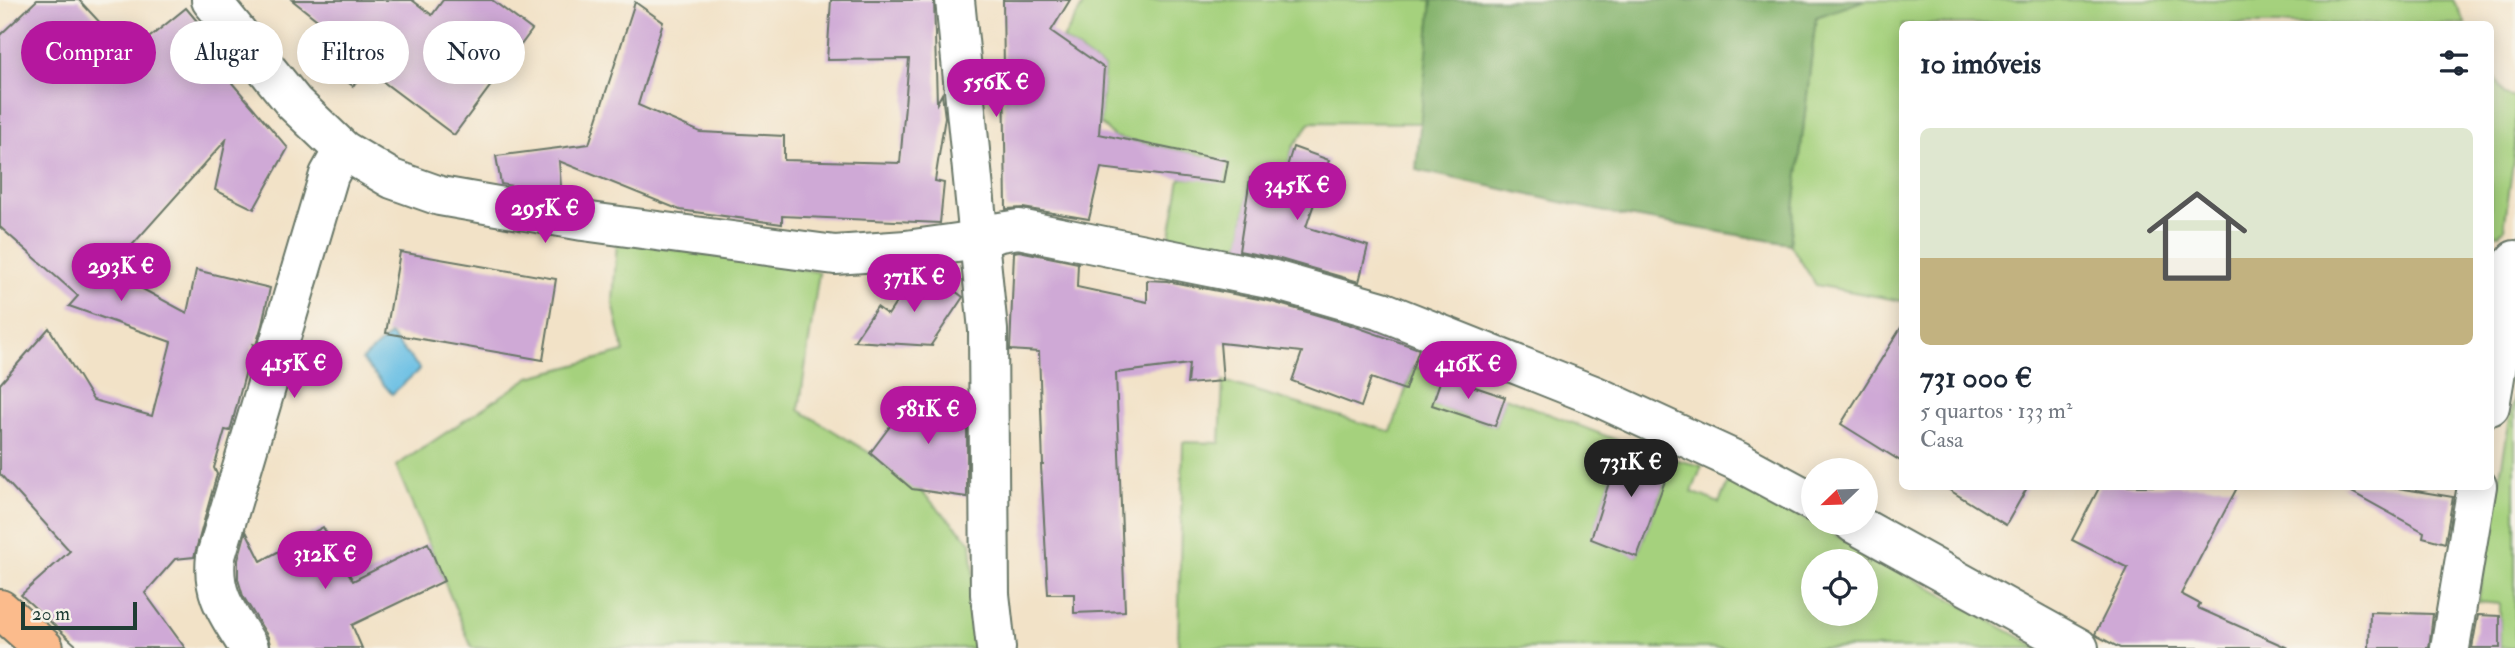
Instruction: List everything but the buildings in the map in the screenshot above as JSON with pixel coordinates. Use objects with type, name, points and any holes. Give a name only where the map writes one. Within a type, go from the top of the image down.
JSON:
[{"type":"main road","points":[[0,609],[44,648]]},
{"type":"street","points":[[211,0],[294,103],[343,150],[392,179],[440,196],[596,223],[835,255],[906,250],[978,240],[1019,229],[1274,280],[1382,311],[1595,396],[1737,461],[1801,496]]},
{"type":"street","points":[[955,0],[988,330],[990,594],[996,648]]},
{"type":"street","points":[[249,648],[218,596],[214,572],[216,556],[329,175],[343,150]]},
{"type":"street","points":[[2494,383],[2515,260]]},
{"type":"street","points":[[2450,648],[2476,490]]},
{"type":"street","points":[[1877,536],[2079,648]]},
{"type":"green space","points":[[1086,0],[1432,0],[1421,123],[1311,122],[1293,147],[1282,183],[1250,179],[1241,242],[1231,247],[1170,236],[1180,178],[1200,179],[1204,156],[1114,137],[1100,123],[1104,68],[1063,39]]},
{"type":"green space","points":[[1432,0],[1865,0],[1816,17],[1790,244],[1610,213],[1416,170]]},
{"type":"green space","points":[[1865,0],[2453,0],[2464,21],[1899,21],[1899,300],[1816,285],[1790,244],[1816,17]]},
{"type":"green space","points":[[2494,76],[2504,95],[2515,98],[2515,147],[2504,229],[2499,234],[2494,233]]},
{"type":"green space","points":[[617,240],[819,272],[799,410],[870,453],[920,490],[971,542],[979,648],[472,648],[396,466],[530,377],[624,352],[613,303]]},
{"type":"green space","points":[[1414,366],[1442,376],[1433,405],[1495,426],[1505,397],[1622,442],[1592,539],[1637,556],[1673,459],[1702,466],[1692,492],[1719,503],[1730,477],[1801,516],[1801,536],[1837,536],[1860,549],[1801,549],[1801,626],[1878,626],[1878,559],[2039,648],[1178,648],[1183,442],[1220,443],[1223,381],[1391,432]]},
{"type":"green space","points":[[2515,389],[2515,648],[2500,648],[2500,604],[2478,602]]},
{"type":"water","points":[[390,335],[420,369],[392,394],[362,360]]}]
